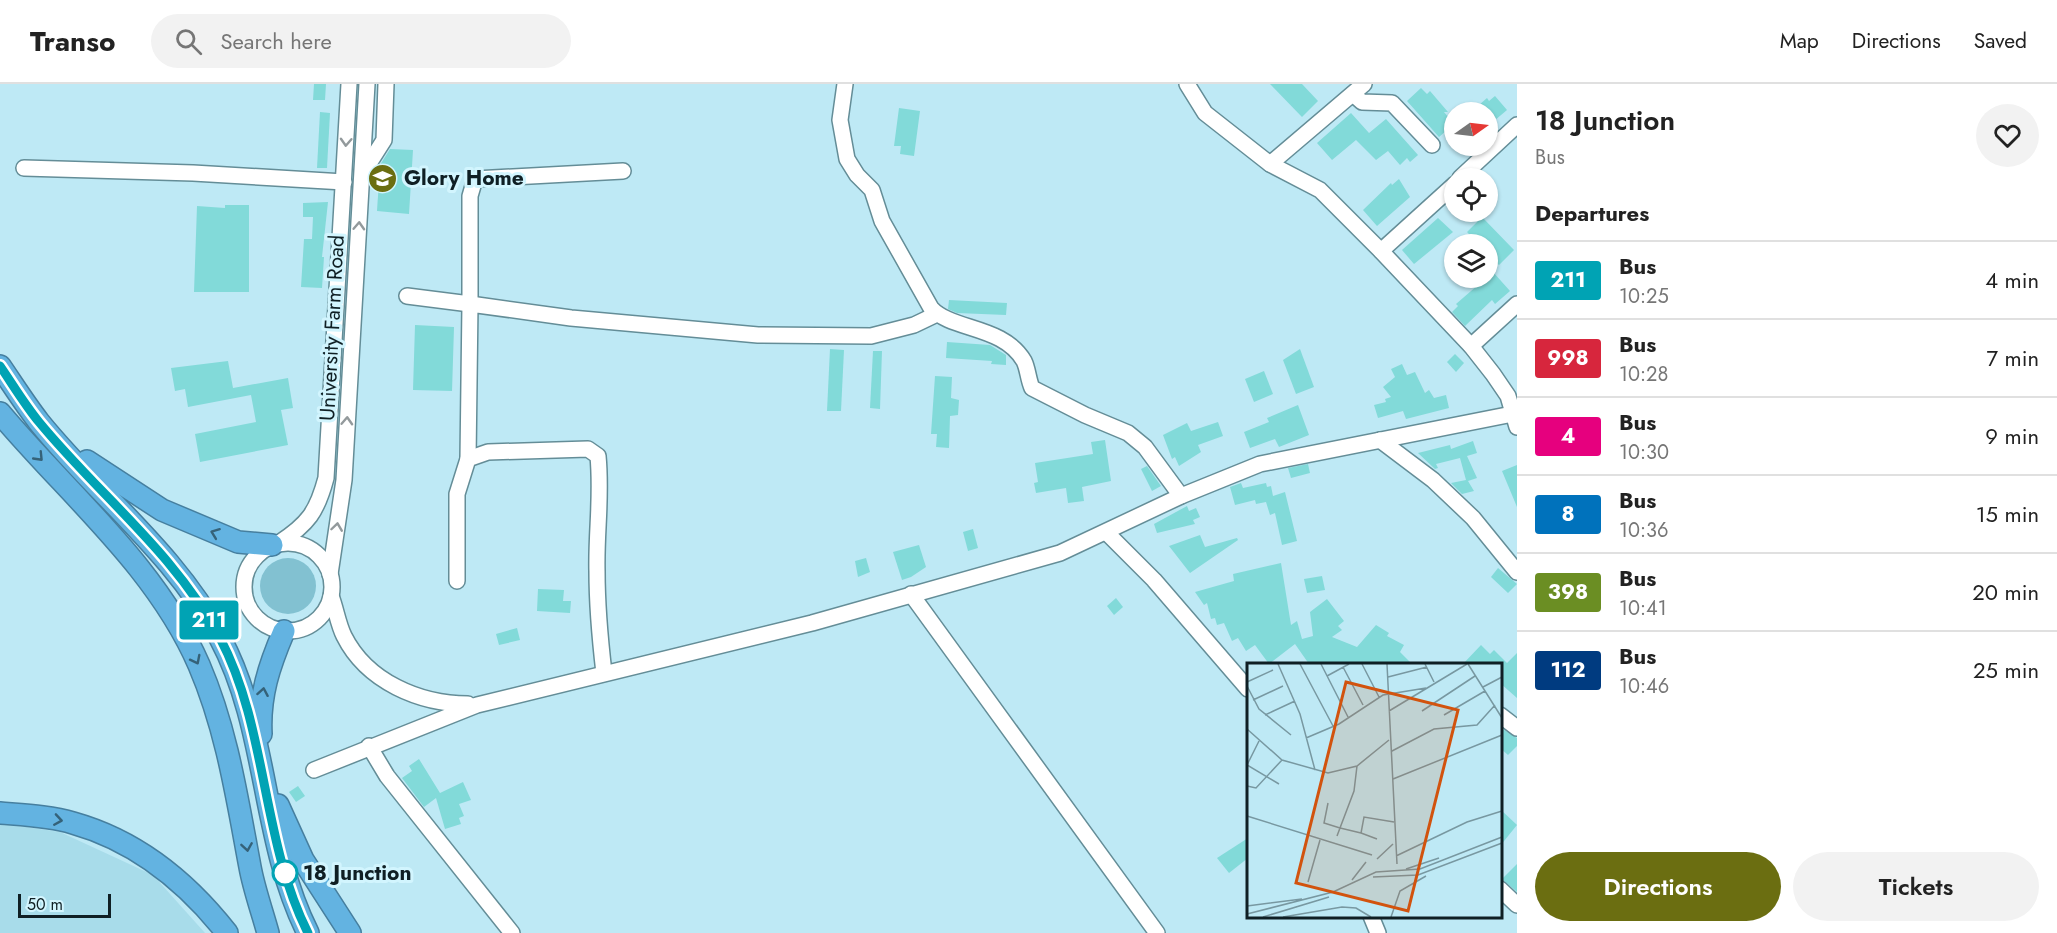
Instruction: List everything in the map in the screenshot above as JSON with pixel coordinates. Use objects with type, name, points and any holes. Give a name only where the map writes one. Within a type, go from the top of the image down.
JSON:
[{"type":"highway","points":[[0,366],[39,422],[146,537],[190,591],[220,638],[242,689],[284,872],[308,933]]},
{"type":"highway","points":[[0,413],[132,560],[168,609],[198,664],[221,725],[237,788],[250,869],[268,933]]},
{"type":"highway","points":[[39,422],[91,464],[162,510],[238,542],[275,544]]},
{"type":"highway","points":[[284,631],[266,677],[260,711],[261,741],[283,819],[303,860],[350,933]]},
{"type":"highway","points":[[0,813],[71,822],[123,842],[153,859],[181,882],[227,933]]},
{"type":"street","name":"University Farm Road","points":[[275,544],[302,527],[319,504],[326,478],[349,84]]},
{"type":"street","name":"University Farm Road","points":[[330,574],[344,480],[367,84]]},
{"type":"street","points":[[362,176],[384,140],[386,84]]},
{"type":"street","points":[[845,84],[840,120],[847,159],[857,175],[872,190],[882,220],[924,299],[937,314],[1001,339],[1014,348],[1025,363],[1032,388],[1085,415],[1128,433],[1145,447],[1181,496]]},
{"type":"street","points":[[314,770],[369,746],[477,705],[812,623],[1060,553],[1181,496],[1260,464],[1380,440],[1516,418],[1508,396],[1471,346],[1381,251],[1320,190],[1270,164],[1205,113],[1187,84]]},
{"type":"street","points":[[1270,164],[1358,89],[1362,102],[1392,103],[1432,146]]},
{"type":"street","points":[[1471,168],[1517,124]]},
{"type":"street","points":[[24,168],[344,182]]},
{"type":"street","points":[[457,581],[457,494],[468,459],[470,196],[475,179],[623,171]]},
{"type":"street","points":[[1381,251],[1444,194]]},
{"type":"street","points":[[407,296],[571,318],[758,335],[871,336],[914,325],[937,314]]},
{"type":"street","points":[[1471,346],[1517,304]]},
{"type":"street","points":[[1380,440],[1433,480],[1473,518],[1517,572]]},
{"type":"street","points":[[468,459],[488,452],[588,449],[598,456],[601,493],[597,601],[604,673]]},
{"type":"street","points":[[1106,532],[1154,580],[1247,688]]},
{"type":"street","points":[[331,596],[326,610],[316,622],[295,631],[284,631],[270,628],[250,609],[245,596],[244,582],[248,568],[255,557],[275,544],[295,543],[311,549],[323,560],[330,574],[331,596],[345,636],[363,662],[387,682],[415,696],[446,704],[477,705]]},
{"type":"street","points":[[910,594],[1157,933]]},
{"type":"street","points":[[316,622],[345,636]]},
{"type":"street","points":[[1502,717],[1517,728]]},
{"type":"street","points":[[369,746],[394,785],[512,933]]},
{"type":"street","points":[[1502,891],[1517,905]]},
{"type":"street","points":[[1372,918],[1378,933]]},
{"type":"shaded area","points":[[288,558],[299,560],[308,566],[314,575],[316,586],[314,597],[308,606],[299,612],[288,614],[277,612],[268,606],[262,597],[260,586],[262,575],[268,566],[277,560]]},
{"type":"shaded area","points":[[0,823],[60,832],[153,875],[205,933],[0,933]]},
{"type":"building","points":[[314,84],[326,84],[325,100],[313,100]]},
{"type":"building","points":[[1270,84],[1302,84],[1318,101],[1302,117]]},
{"type":"building","points":[[1421,88],[1427,94],[1430,91],[1444,107],[1444,133],[1439,137],[1407,101]]},
{"type":"building","points":[[1495,96],[1507,110],[1498,118],[1498,102],[1482,102],[1487,98],[1489,101]]},
{"type":"building","points":[[899,108],[920,111],[914,156],[900,154],[901,146],[894,146]]},
{"type":"building","points":[[320,112],[330,113],[327,168],[317,168]]},
{"type":"building","points":[[1351,113],[1369,133],[1386,119],[1418,155],[1410,162],[1407,158],[1400,165],[1388,151],[1376,160],[1356,140],[1332,160],[1317,143]]},
{"type":"building","points":[[390,149],[413,150],[409,214],[377,211],[380,165]]},
{"type":"building","points":[[1399,179],[1410,197],[1377,226],[1363,210],[1391,183],[1392,185]]},
{"type":"building","points":[[328,202],[322,257],[324,257],[322,288],[301,287],[304,239],[312,239],[313,217],[303,217],[303,203]]},
{"type":"building","points":[[225,205],[249,205],[249,292],[194,292],[197,206],[225,208]]},
{"type":"building","points":[[1438,218],[1453,232],[1444,234],[1444,239],[1414,264],[1402,250]]},
{"type":"building","points":[[1477,222],[1487,222],[1514,250],[1499,265],[1498,234],[1469,234],[1467,232]]},
{"type":"building","points":[[1498,278],[1510,291],[1495,304],[1492,300],[1465,326],[1452,312],[1458,306],[1456,304],[1474,288],[1498,288]]},
{"type":"building","points":[[949,300],[1007,303],[1006,315],[957,313],[948,309]]},
{"type":"building","points":[[415,325],[454,327],[452,391],[413,390]]},
{"type":"building","points":[[947,342],[990,345],[1006,355],[1006,365],[991,364],[992,361],[946,358]]},
{"type":"building","points":[[830,349],[844,350],[841,411],[827,411]]},
{"type":"building","points":[[1300,349],[1314,387],[1296,394],[1283,360]]},
{"type":"building","points":[[873,351],[882,351],[880,409],[870,408]]},
{"type":"building","points":[[1455,354],[1464,363],[1456,372],[1447,362]]},
{"type":"building","points":[[228,361],[233,388],[288,378],[293,408],[281,410],[288,445],[200,462],[195,434],[256,422],[251,395],[188,407],[185,389],[175,391],[171,368]]},
{"type":"building","points":[[1402,364],[1407,375],[1415,372],[1425,393],[1429,390],[1434,398],[1446,395],[1449,408],[1406,419],[1403,411],[1378,418],[1374,405],[1386,402],[1385,399],[1391,397],[1383,387],[1395,377],[1391,369]]},
{"type":"building","points":[[1264,371],[1273,394],[1254,402],[1245,379]]},
{"type":"building","points":[[935,376],[952,377],[951,398],[959,400],[958,415],[950,416],[949,448],[936,447],[937,434],[931,434]]},
{"type":"building","points":[[1298,405],[1309,435],[1279,447],[1275,439],[1250,448],[1244,432],[1269,422],[1267,418]]},
{"type":"building","points":[[1218,422],[1223,436],[1198,445],[1201,452],[1179,466],[1175,457],[1172,459],[1163,435],[1187,423],[1191,431]]},
{"type":"building","points":[[1105,440],[1111,481],[1082,487],[1084,501],[1068,503],[1066,488],[1036,493],[1034,483],[1038,482],[1035,463],[1093,454],[1091,442]]},
{"type":"building","points":[[1473,441],[1477,453],[1467,456],[1477,478],[1468,481],[1474,491],[1462,494],[1451,483],[1466,480],[1460,458],[1436,464],[1438,468],[1435,469],[1418,453],[1450,445],[1451,449]]},
{"type":"building","points":[[1308,464],[1310,473],[1291,478],[1288,468]]},
{"type":"building","points":[[1517,465],[1517,507],[1502,471]]},
{"type":"building","points":[[1147,466],[1161,486],[1152,491],[1141,469]]},
{"type":"building","points":[[1241,483],[1243,488],[1266,483],[1267,487],[1271,486],[1273,496],[1285,492],[1297,541],[1282,545],[1275,513],[1270,515],[1266,502],[1256,504],[1255,500],[1235,505],[1230,487]]},
{"type":"building","points":[[1187,506],[1189,511],[1196,508],[1200,517],[1193,520],[1195,524],[1157,533],[1154,524]]},
{"type":"building","points":[[973,529],[978,548],[968,551],[963,532]]},
{"type":"building","points":[[1200,535],[1205,547],[1237,538],[1238,540],[1190,573],[1169,546]]},
{"type":"building","points":[[919,545],[926,567],[902,580],[893,552]]},
{"type":"building","points":[[866,558],[870,572],[858,577],[855,561]]},
{"type":"building","points":[[1281,563],[1291,625],[1297,621],[1302,639],[1313,636],[1310,612],[1327,599],[1344,621],[1338,626],[1342,630],[1332,637],[1357,647],[1376,625],[1389,633],[1387,636],[1404,645],[1400,652],[1411,663],[1308,663],[1295,644],[1268,663],[1255,645],[1246,651],[1238,638],[1232,641],[1224,623],[1217,625],[1215,618],[1211,619],[1207,603],[1204,605],[1195,592],[1234,581],[1233,574]]},
{"type":"building","points":[[1498,568],[1517,584],[1508,593],[1491,577]]},
{"type":"building","points":[[1322,576],[1325,590],[1307,593],[1304,579]]},
{"type":"building","points":[[538,589],[564,590],[563,601],[571,601],[570,613],[537,611]]},
{"type":"building","points":[[1116,598],[1123,607],[1114,615],[1107,606]]},
{"type":"building","points":[[517,628],[520,640],[499,645],[496,634]]},
{"type":"building","points":[[1481,645],[1490,654],[1494,650],[1507,663],[1517,653],[1517,698],[1502,685],[1502,663],[1464,663]]},
{"type":"building","points":[[1502,729],[1517,738],[1517,746],[1508,755],[1502,750]]},
{"type":"building","points":[[419,759],[440,793],[463,782],[471,800],[459,804],[464,816],[459,818],[461,824],[445,829],[436,798],[424,807],[402,778],[412,771],[409,766]]},
{"type":"building","points":[[298,786],[305,796],[296,802],[289,792]]},
{"type":"building","points":[[1502,811],[1517,825],[1502,844]]},
{"type":"building","points":[[1247,839],[1247,859],[1229,873],[1217,858]]},
{"type":"building","points":[[1517,864],[1517,892],[1502,879]]},
{"type":"bus line","name":"211","points":[[0,366],[39,422],[146,537],[190,591],[220,638],[242,689],[284,872],[298,914],[308,933]]},
{"type":"place","name":"Glory Home","points":[[383,178]]},
{"type":"place","name":"18 Junction","points":[[285,873]]}]
